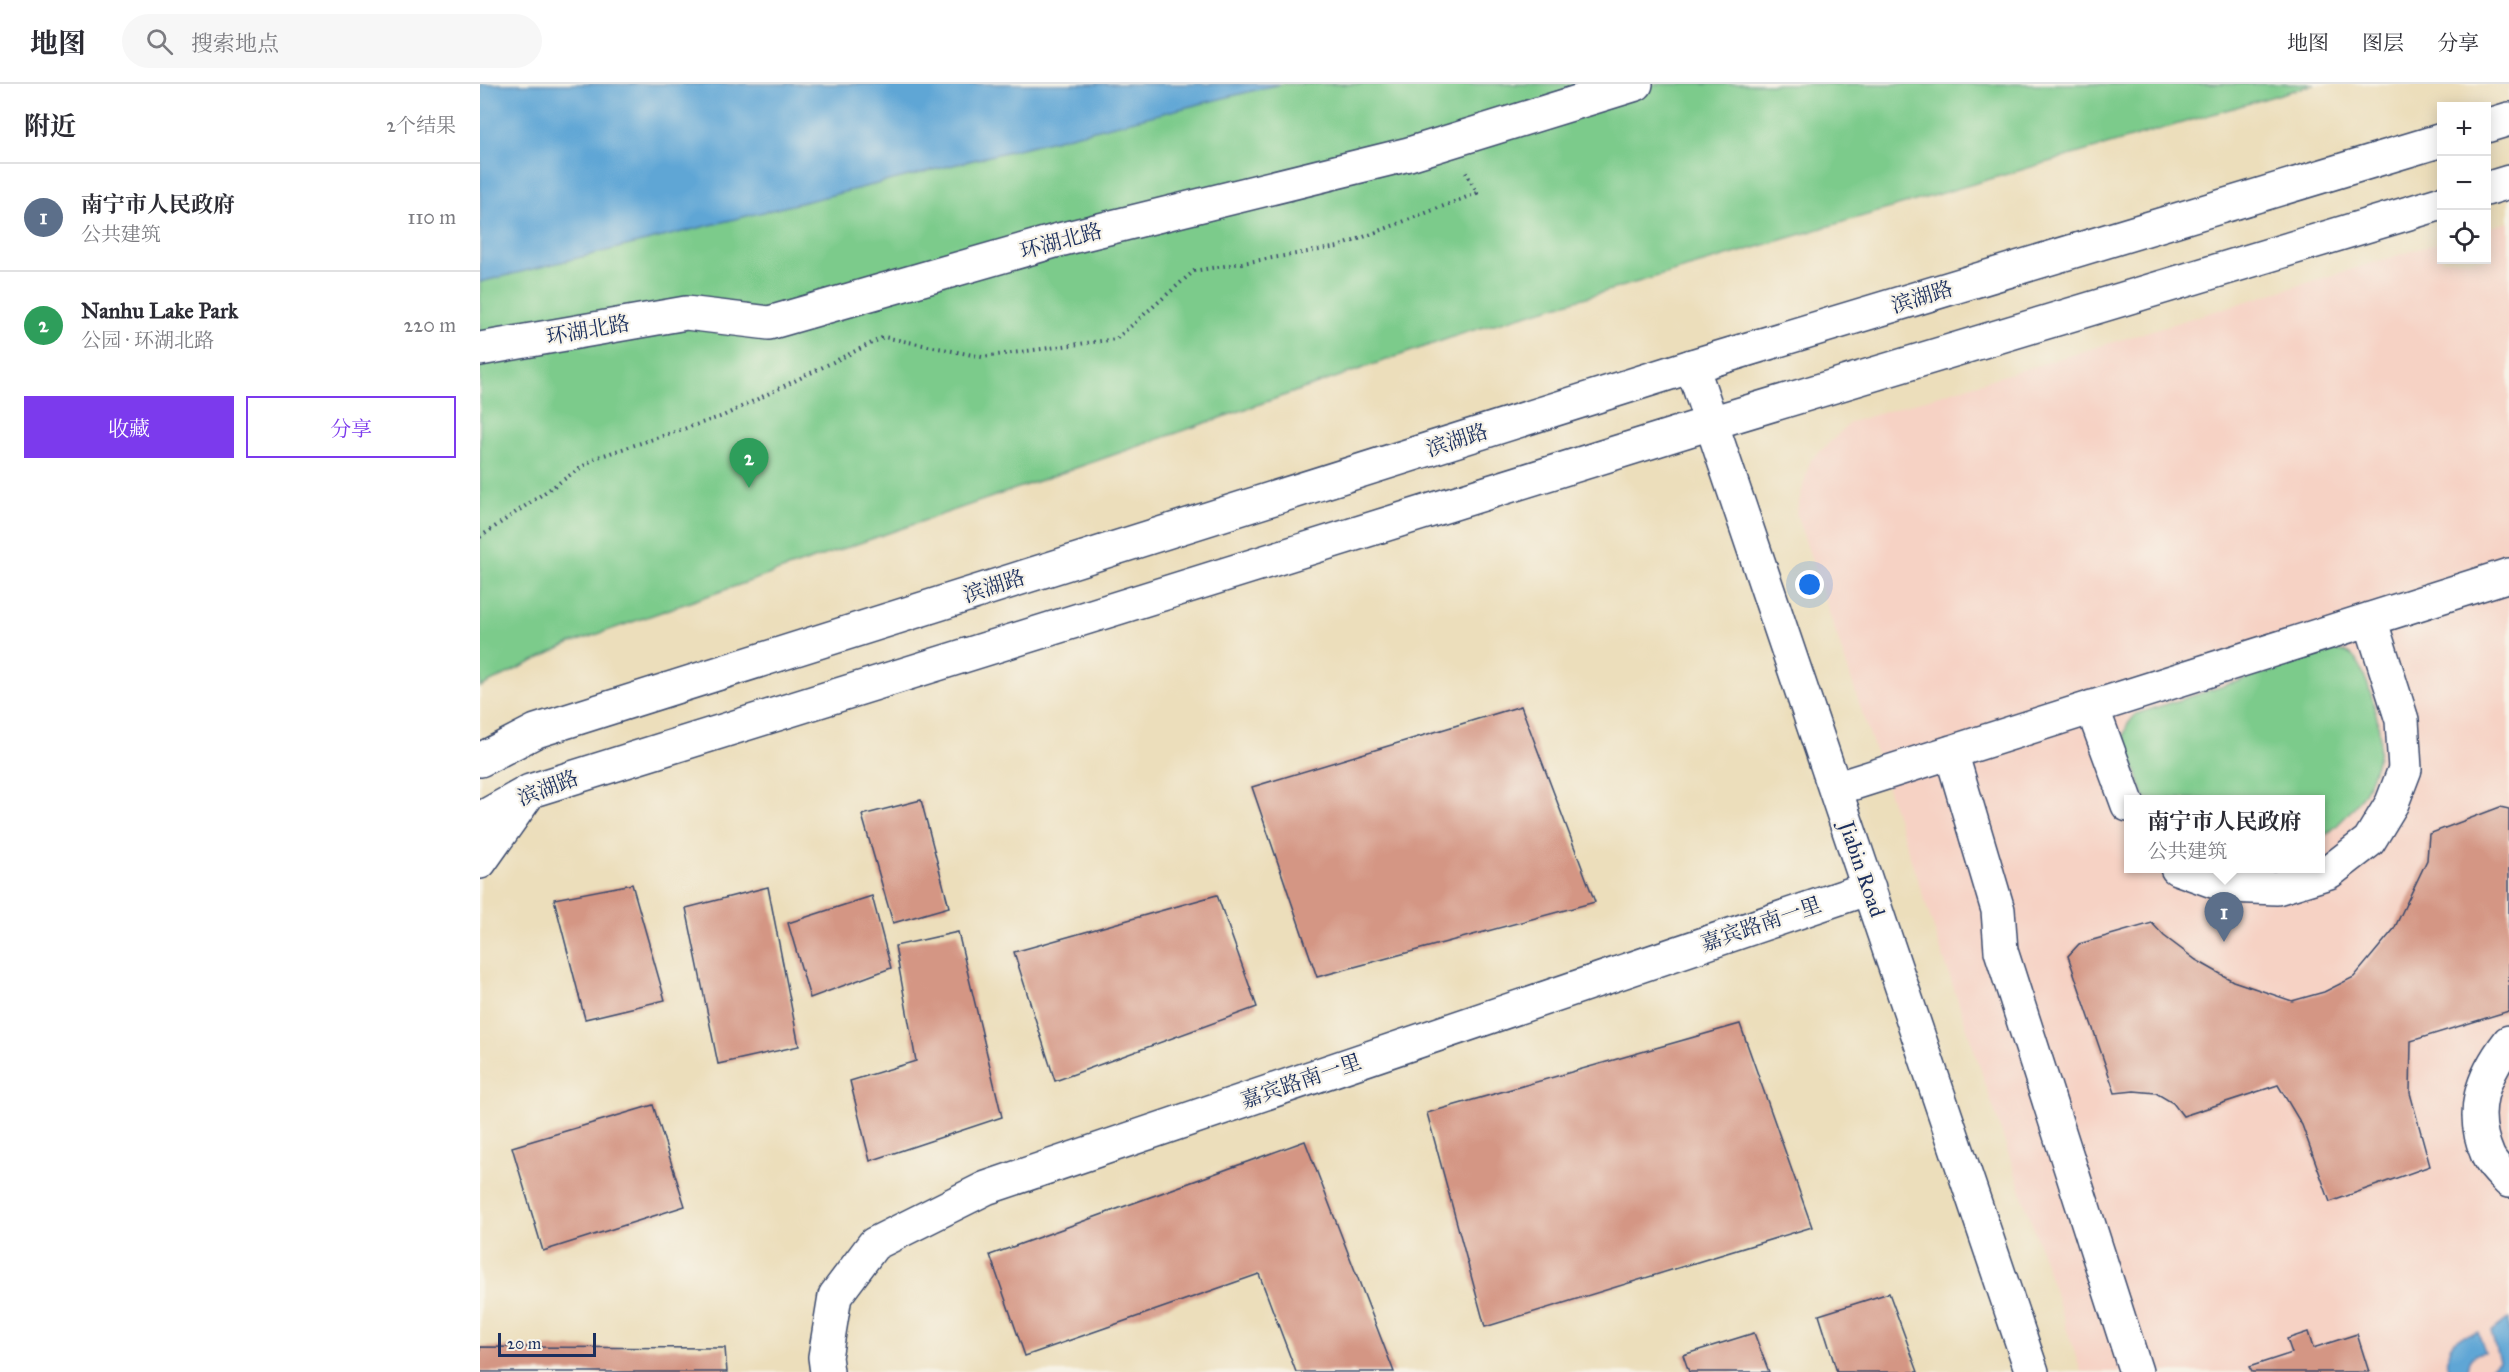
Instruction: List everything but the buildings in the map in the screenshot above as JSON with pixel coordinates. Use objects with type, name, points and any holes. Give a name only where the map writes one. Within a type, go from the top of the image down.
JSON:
[{"type":"main road","name":"环湖北路","points":[[480,349],[686,313],[769,323],[1055,241],[1409,154],[1636,84]]},
{"type":"main road","points":[[2491,125],[2509,119]]},
{"type":"main road","name":"滨湖路","points":[[480,760],[536,731],[1692,366],[2437,142]]},
{"type":"main road","points":[[2491,188],[2509,182]]},
{"type":"main road","name":"滨湖路","points":[[480,819],[530,791],[1711,423],[2437,205]]},
{"type":"main road","name":"Jiabin Road","points":[[1692,366],[2032,1372]]},
{"type":"main road","points":[[1835,789],[2509,575]]},
{"type":"main road","points":[[2191,873],[2228,886],[2277,888],[2329,872],[2369,841],[2392,803],[2405,769],[2402,720],[2370,619]]},
{"type":"main road","points":[[2092,707],[2124,795]]},
{"type":"main road","points":[[1950,752],[1998,910],[2001,951],[2136,1372]]},
{"type":"main road","points":[[480,862],[530,791]]},
{"type":"main road","name":"嘉宾路南一里","points":[[827,1372],[825,1356],[835,1296],[874,1244],[986,1188],[1869,888]]},
{"type":"main road","points":[[2509,1042],[2493,1063],[2480,1095],[2480,1124],[2488,1157],[2509,1181]]},
{"type":"path","points":[[480,537],[595,458],[723,416],[884,337],[982,357],[1116,339],[1194,271],[1338,247],[1477,193],[1450,141]]},
{"type":"shaded area","points":[[2509,222],[2509,1372],[2081,1372],[1796,513],[1810,461],[1851,422],[2437,243],[2437,264],[2491,264],[2491,227]]},
{"type":"green space","points":[[1280,84],[2315,84],[1467,332],[569,644],[480,687],[480,282]]},
{"type":"green space","points":[[2332,651],[2341,651],[2353,657],[2364,674],[2373,701],[2380,740],[2374,769],[2366,789],[2342,820],[2325,835],[2325,795],[2144,795],[2124,736],[2127,725],[2136,714]]},
{"type":"water","points":[[480,84],[1280,84],[480,282]]},
{"type":"water","points":[[2509,1318],[2509,1372],[2490,1372],[2489,1369],[2499,1361],[2491,1332]]},
{"type":"water","points":[[2478,1332],[2485,1352],[2472,1358],[2467,1372],[2448,1372],[2449,1350],[2454,1341]]},
{"type":"place","name":"Nanhu Lake Park","points":[[749,488]]},
{"type":"place","name":"南宁市人民政府","points":[[2224,942]]}]
